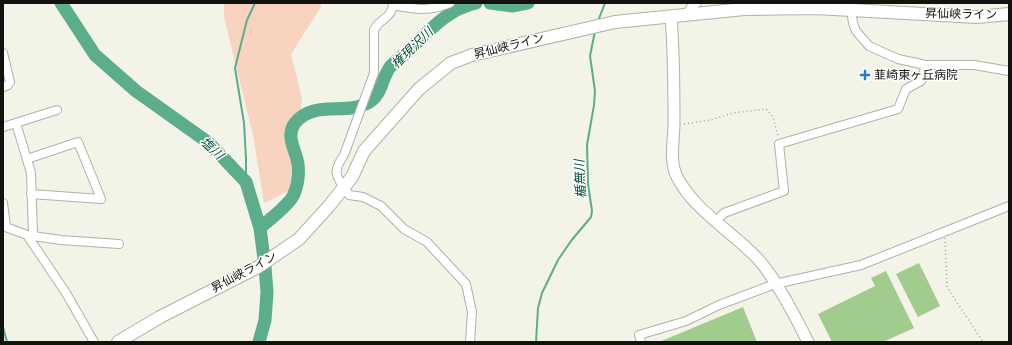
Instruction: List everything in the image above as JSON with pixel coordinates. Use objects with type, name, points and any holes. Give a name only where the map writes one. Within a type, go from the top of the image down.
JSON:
[{"type":"main road","name":"昇仙峡ライン","points":[[118,342],[160,317],[258,267],[299,239],[329,206],[352,177],[364,151],[386,124],[436,73],[451,63],[472,55],[615,22],[688,14],[780,7],[977,17],[1009,14]]},
{"type":"street","points":[[450,3],[434,9],[424,10],[393,4],[390,14],[376,26],[374,30],[374,73],[344,155],[337,165],[337,178],[350,195],[363,197],[381,206],[404,229],[427,242],[466,284],[472,312],[470,342]]},
{"type":"street","points":[[688,14],[690,8],[697,3]]},
{"type":"street","points":[[851,10],[852,23],[856,31],[869,46],[898,59],[926,65],[974,66],[1009,72]]},
{"type":"street","points":[[671,17],[674,125],[672,150],[677,176],[697,203],[757,258],[808,342]]},
{"type":"street","points":[[3,52],[10,82],[8,85],[3,87]]},
{"type":"street","points":[[717,220],[724,213],[784,191],[780,144],[898,109],[906,89],[921,82],[926,65]]},
{"type":"street","points":[[3,127],[57,110]]},
{"type":"street","points":[[16,123],[31,173],[30,235],[94,342]]},
{"type":"street","points":[[27,159],[78,142],[100,199],[31,194]]},
{"type":"street","points":[[3,203],[5,226],[30,235],[61,240],[119,244]]},
{"type":"street","points":[[641,342],[639,335],[686,321],[719,305],[774,284],[861,265],[1009,206]]},
{"type":"path","points":[[674,125],[711,120],[733,113],[766,109],[773,117],[780,144]]},
{"type":"path","points":[[944,231],[947,287],[983,342]]},
{"type":"shaded area","points":[[224,3],[320,3],[321,7],[291,54],[302,98],[301,110],[288,126],[285,138],[292,161],[290,190],[264,203],[253,135],[224,17]]},
{"type":"building","points":[[919,263],[940,306],[918,317],[896,274]]},
{"type":"building","points":[[886,271],[914,328],[883,342],[832,342],[818,314],[875,286],[871,278]]},
{"type":"building","points":[[743,307],[757,342],[659,342]]},
{"type":"waterway","name":"塩川","points":[[61,3],[95,55],[136,91],[209,143],[246,182],[260,228],[265,267],[267,292],[265,320],[259,342]]},
{"type":"waterway","points":[[246,182],[244,123],[235,68],[247,20],[255,3]]},
{"type":"waterway","name":"権現沢川","points":[[260,228],[289,202],[295,190],[298,179],[298,167],[291,138],[292,128],[295,123],[303,116],[312,112],[352,108],[362,106],[371,101],[380,90],[390,67],[431,28],[456,10],[476,3]]},
{"type":"waterway","name":"権現沢川","points":[[490,3],[513,6],[528,3]]},
{"type":"waterway","name":"楯無川","points":[[598,21],[605,3]]},
{"type":"waterway","name":"楯無川","points":[[536,342],[538,308],[542,293],[558,260],[571,241],[591,217],[592,211],[588,184],[587,145],[595,91],[590,56],[595,31]]},
{"type":"waterway","points":[[3,327],[7,342]]},
{"type":"place","name":"韮崎東ヶ丘病院","points":[[865,75]]}]
